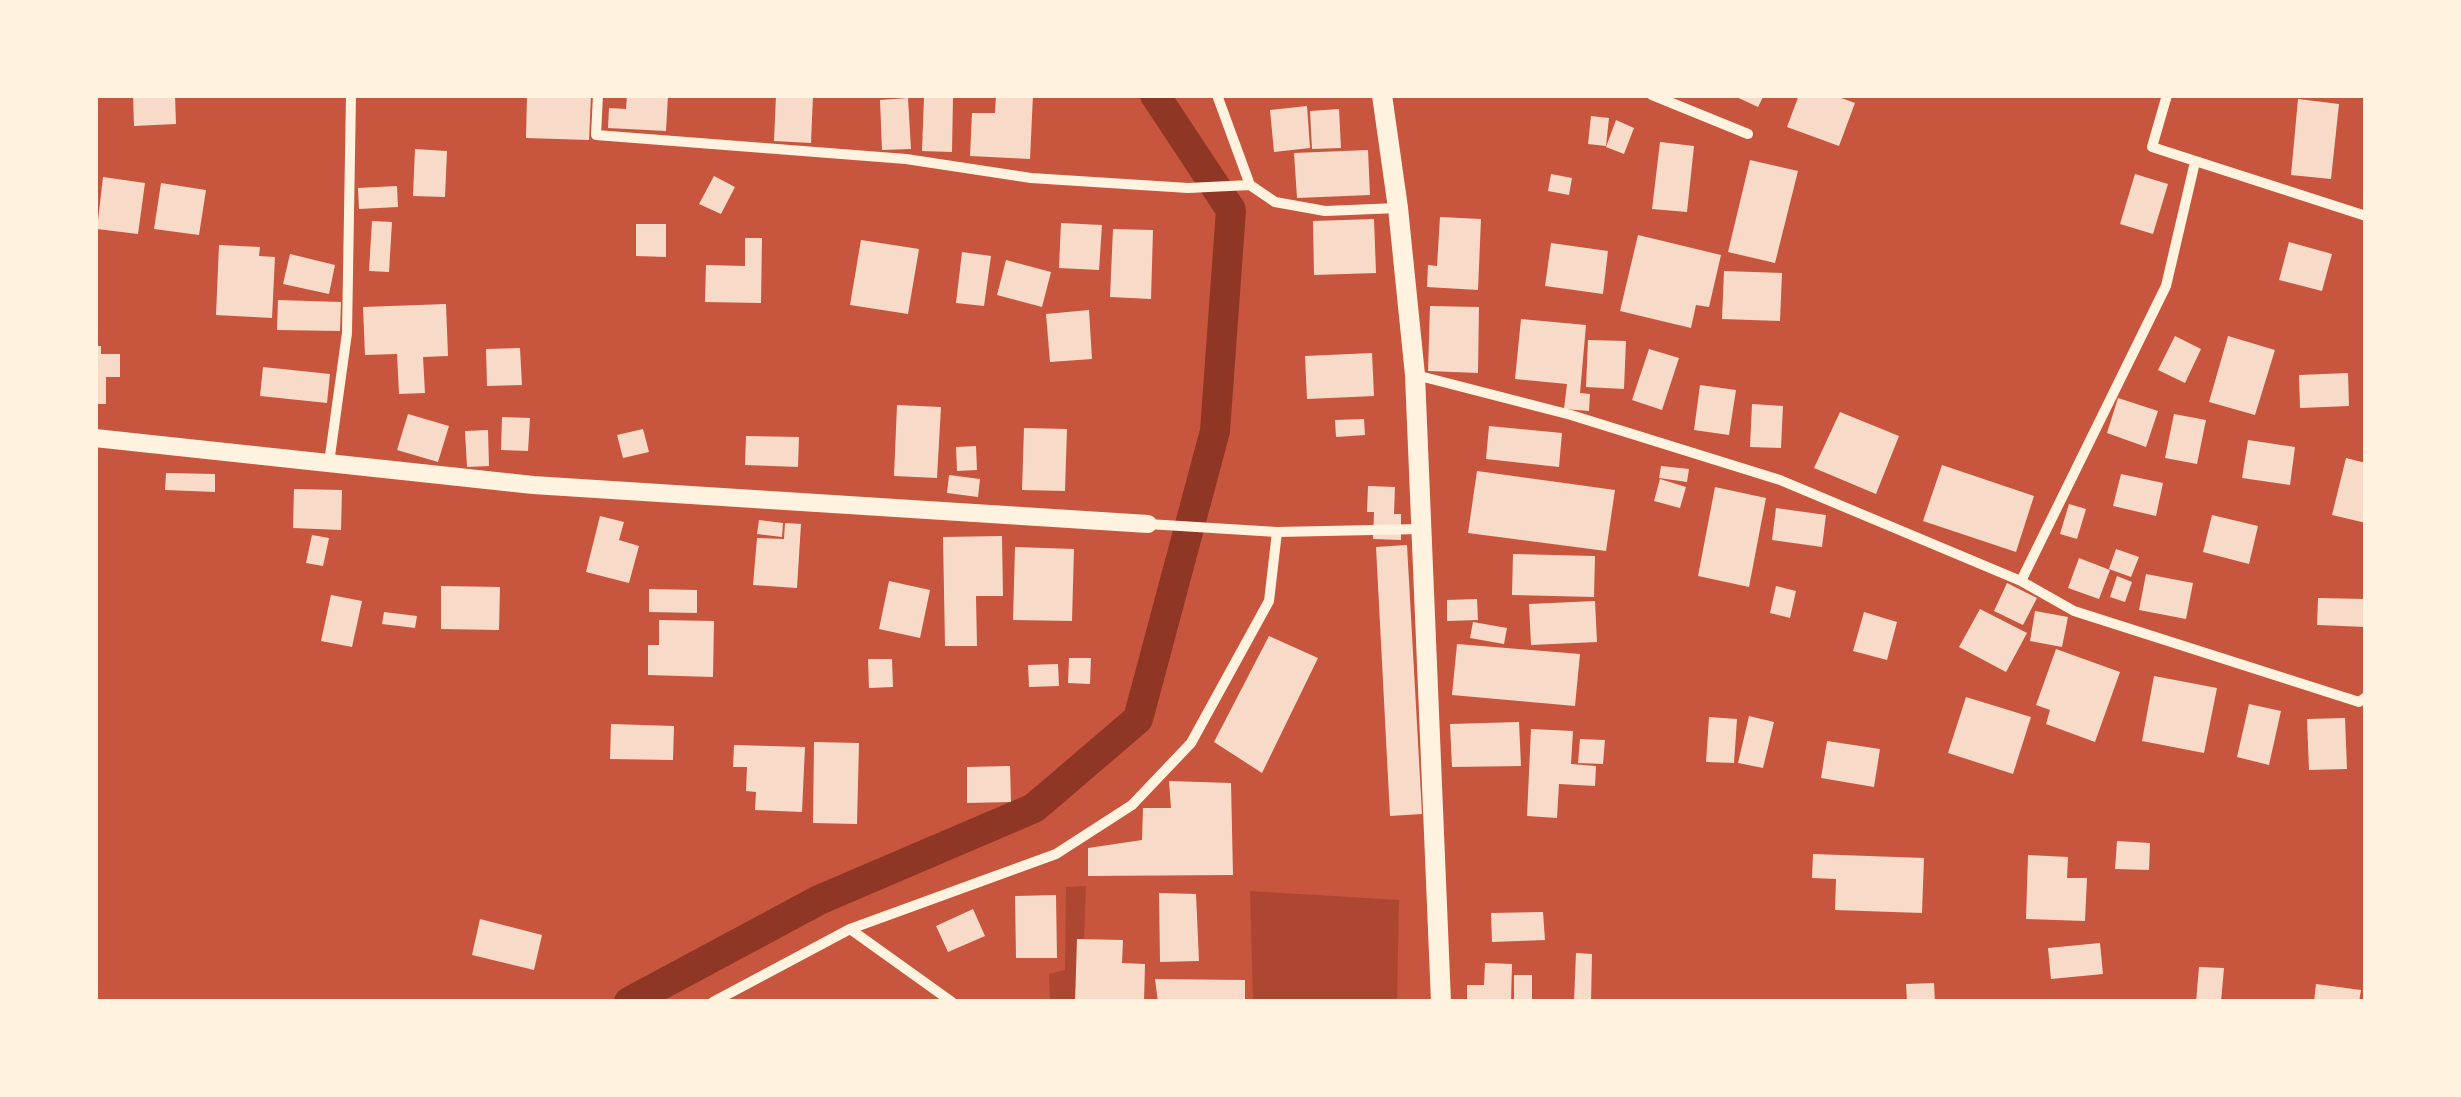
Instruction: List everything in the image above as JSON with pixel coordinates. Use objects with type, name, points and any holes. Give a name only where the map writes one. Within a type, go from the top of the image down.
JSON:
[{"type":"main road","points":[[1382,95],[1415,375],[1441,1002]]},
{"type":"street","points":[[329,463],[347,333],[351,95]]},
{"type":"street","points":[[598,95],[596,135],[906,158],[1031,178],[1188,188],[1250,184]]},
{"type":"street","points":[[1216,95],[1250,184],[1274,202],[1326,212],[1398,208]]},
{"type":"street","points":[[1652,95],[1748,134]]},
{"type":"street","points":[[2167,95],[2152,147],[2366,216]]},
{"type":"street","points":[[2021,581],[2166,286],[2195,162]]},
{"type":"street","points":[[1415,375],[1571,415],[1780,480],[2021,581],[2074,611],[2358,702],[2366,697]]},
{"type":"street","points":[[95,438],[533,485],[1278,532],[1421,529]]},
{"type":"street","points":[[713,1002],[850,929],[1056,854],[1132,805],[1191,743],[1269,601],[1278,532]]},
{"type":"street","points":[[850,929],[952,1002]]},
{"type":"shaded area","points":[[1086,886],[1084,940],[1116,1002],[1050,1002],[1049,974],[1065,970],[1066,887]]},
{"type":"shaded area","points":[[1250,891],[1399,900],[1397,1002],[1253,1002]]},
{"type":"building","points":[[133,95],[175,95],[176,124],[134,126]]},
{"type":"building","points":[[527,95],[591,95],[589,140],[526,138]]},
{"type":"building","points":[[627,95],[668,95],[666,131],[608,128],[609,108],[626,109]]},
{"type":"building","points":[[776,95],[813,95],[811,143],[774,141]]},
{"type":"building","points":[[996,95],[1033,95],[1030,159],[970,156],[972,113],[995,113]]},
{"type":"building","points":[[1732,95],[1764,95],[1758,107]]},
{"type":"building","points":[[1799,95],[1833,95],[1855,103],[1839,146],[1787,127]]},
{"type":"building","points":[[924,97],[953,98],[952,152],[922,151]]},
{"type":"building","points":[[908,98],[911,149],[882,150],[880,100]]},
{"type":"building","points":[[2298,99],[2339,104],[2331,179],[2291,175]]},
{"type":"building","points":[[1307,106],[1310,148],[1274,152],[1270,110]]},
{"type":"building","points":[[1339,109],[1341,148],[1312,149],[1310,111]]},
{"type":"building","points":[[1591,116],[1609,118],[1606,146],[1588,144]]},
{"type":"building","points":[[1616,120],[1634,128],[1624,154],[1606,147]]},
{"type":"building","points":[[1660,142],[1694,146],[1687,212],[1652,209]]},
{"type":"building","points":[[415,149],[447,151],[445,197],[413,196]]},
{"type":"building","points":[[1368,150],[1370,195],[1297,198],[1294,153]]},
{"type":"building","points":[[1750,160],[1798,171],[1775,263],[1728,252]]},
{"type":"building","points":[[1551,174],[1572,178],[1569,195],[1548,191]]},
{"type":"building","points":[[2135,174],[2168,184],[2153,234],[2120,224]]},
{"type":"building","points":[[714,176],[735,187],[721,214],[699,204]]},
{"type":"building","points":[[103,177],[145,183],[138,234],[97,229]]},
{"type":"building","points":[[161,183],[206,190],[199,235],[154,229]]},
{"type":"building","points":[[397,186],[398,207],[359,209],[358,188]]},
{"type":"building","points":[[1440,217],[1481,219],[1478,290],[1427,287],[1428,265],[1437,266]]},
{"type":"building","points":[[1374,219],[1376,273],[1314,275],[1313,221]]},
{"type":"building","points":[[372,221],[392,222],[389,272],[369,271]]},
{"type":"building","points":[[1061,223],[1102,225],[1099,270],[1059,268]]},
{"type":"building","points":[[636,224],[666,224],[666,257],[636,256]]},
{"type":"building","points":[[1113,229],[1153,230],[1151,299],[1110,297]]},
{"type":"building","points":[[1638,235],[1721,255],[1709,307],[1696,305],[1691,328],[1620,311]]},
{"type":"building","points":[[745,238],[762,238],[761,303],[705,302],[706,265],[745,266]]},
{"type":"building","points":[[861,240],[919,249],[908,314],[850,305]]},
{"type":"building","points":[[2289,242],[2332,254],[2322,291],[2279,280]]},
{"type":"building","points":[[1551,243],[1608,251],[1603,294],[1545,286]]},
{"type":"building","points":[[219,245],[260,247],[259,256],[275,257],[272,318],[216,315]]},
{"type":"building","points":[[962,252],[991,256],[984,306],[956,303]]},
{"type":"building","points":[[290,254],[335,265],[329,294],[283,284]]},
{"type":"building","points":[[1006,260],[1051,272],[1042,307],[997,295]]},
{"type":"building","points":[[1724,271],[1782,273],[1780,321],[1722,319]]},
{"type":"building","points":[[278,300],[341,302],[340,331],[277,330]]},
{"type":"building","points":[[446,304],[448,356],[423,357],[425,393],[399,394],[397,354],[365,355],[363,307]]},
{"type":"building","points":[[1430,306],[1479,307],[1478,373],[1428,371]]},
{"type":"building","points":[[1089,310],[1092,359],[1050,362],[1046,314]]},
{"type":"building","points":[[1521,319],[1586,325],[1580,393],[1590,394],[1589,411],[1564,409],[1567,384],[1515,379]]},
{"type":"building","points":[[2175,336],[2201,349],[2185,383],[2158,370]]},
{"type":"building","points":[[2228,336],[2275,350],[2255,415],[2209,402]]},
{"type":"building","points":[[1588,340],[1626,341],[1624,389],[1586,387]]},
{"type":"building","points":[[95,346],[101,346],[101,354],[120,354],[120,377],[106,377],[106,404],[95,404]]},
{"type":"building","points":[[520,348],[522,385],[487,386],[486,349]]},
{"type":"building","points":[[1649,349],[1679,358],[1662,410],[1632,400]]},
{"type":"building","points":[[1372,353],[1374,396],[1307,399],[1305,356]]},
{"type":"building","points":[[263,367],[330,374],[327,403],[260,396]]},
{"type":"building","points":[[2348,373],[2349,406],[2300,408],[2299,375]]},
{"type":"building","points":[[1700,385],[1736,390],[1729,435],[1694,430]]},
{"type":"building","points":[[2118,398],[2158,411],[2146,447],[2107,433]]},
{"type":"building","points":[[1752,404],[1783,406],[1781,448],[1750,447]]},
{"type":"building","points":[[897,405],[941,407],[937,478],[894,476]]},
{"type":"building","points":[[1840,412],[1899,436],[1876,494],[1814,468]]},
{"type":"building","points":[[408,414],[449,426],[438,462],[397,450]]},
{"type":"building","points":[[2174,414],[2206,420],[2197,464],[2165,458]]},
{"type":"building","points":[[502,417],[530,418],[528,451],[501,450]]},
{"type":"building","points":[[1364,419],[1365,435],[1336,437],[1335,420]]},
{"type":"building","points":[[1489,426],[1562,433],[1559,467],[1486,459]]},
{"type":"building","points":[[1024,428],[1067,429],[1065,491],[1022,490]]},
{"type":"building","points":[[643,429],[649,452],[623,458],[617,435]]},
{"type":"building","points":[[488,430],[489,466],[467,467],[465,431]]},
{"type":"building","points":[[746,436],[799,437],[798,467],[745,465]]},
{"type":"building","points":[[2248,440],[2295,447],[2290,485],[2242,478]]},
{"type":"building","points":[[976,446],[977,470],[957,471],[956,447]]},
{"type":"building","points":[[2346,458],[2366,463],[2366,523],[2332,515]]},
{"type":"building","points":[[1942,465],[2034,496],[2016,552],[1923,521]]},
{"type":"building","points":[[1661,466],[1689,469],[1687,482],[1659,478]]},
{"type":"building","points":[[1477,471],[1615,490],[1606,551],[1468,533]]},
{"type":"building","points":[[166,473],[215,474],[215,492],[165,490]]},
{"type":"building","points":[[2121,474],[2163,483],[2156,516],[2113,506]]},
{"type":"building","points":[[949,475],[980,479],[978,497],[947,493]]},
{"type":"building","points":[[1660,479],[1686,487],[1680,508],[1654,501]]},
{"type":"building","points":[[1368,486],[1395,487],[1394,514],[1401,514],[1401,540],[1373,539],[1374,512],[1367,512]]},
{"type":"building","points":[[1715,487],[1766,498],[1749,587],[1698,576]]},
{"type":"building","points":[[294,489],[342,490],[341,530],[293,528]]},
{"type":"building","points":[[2069,504],[2086,509],[2077,539],[2060,534]]},
{"type":"building","points":[[1776,508],[1826,515],[1822,547],[1772,540]]},
{"type":"building","points":[[2212,515],[2258,526],[2249,564],[2203,552]]},
{"type":"building","points":[[600,516],[624,522],[619,540],[639,546],[629,583],[586,572]]},
{"type":"building","points":[[759,520],[783,523],[782,537],[757,534]]},
{"type":"building","points":[[785,523],[801,524],[797,588],[753,585],[757,538],[784,539]]},
{"type":"building","points":[[312,535],[329,538],[323,566],[306,563]]},
{"type":"building","points":[[1002,536],[1003,596],[976,596],[977,646],[945,646],[943,537]]},
{"type":"building","points":[[1407,545],[1422,814],[1390,816],[1376,547]]},
{"type":"building","points":[[1015,547],[1074,549],[1072,621],[1013,620]]},
{"type":"building","points":[[2116,549],[2139,557],[2131,577],[2109,569]]},
{"type":"building","points":[[1513,554],[1595,556],[1594,597],[1512,595]]},
{"type":"building","points":[[2079,558],[2110,570],[2099,599],[2068,588]]},
{"type":"building","points":[[2146,574],[2193,583],[2186,619],[2139,610]]},
{"type":"building","points":[[2117,576],[2132,582],[2125,602],[2110,597]]},
{"type":"building","points":[[889,581],[930,590],[920,638],[879,629]]},
{"type":"building","points":[[2007,583],[2037,598],[2023,625],[1994,611]]},
{"type":"building","points":[[441,586],[500,587],[499,630],[441,629]]},
{"type":"building","points":[[1776,586],[1796,591],[1790,618],[1770,613]]},
{"type":"building","points":[[649,589],[697,590],[697,613],[649,612]]},
{"type":"building","points":[[331,595],[362,601],[352,647],[321,641]]},
{"type":"building","points":[[2318,598],[2366,599],[2366,627],[2317,625]]},
{"type":"building","points":[[1477,599],[1478,620],[1447,621],[1447,600]]},
{"type":"building","points":[[1595,601],[1597,642],[1531,645],[1529,604]]},
{"type":"building","points":[[1980,609],[2027,633],[2006,672],[1959,647]]},
{"type":"building","points":[[2035,611],[2068,617],[2062,647],[2030,641]]},
{"type":"building","points":[[384,612],[417,616],[415,628],[382,624]]},
{"type":"building","points":[[1864,612],[1897,622],[1887,660],[1853,651]]},
{"type":"building","points":[[659,620],[714,621],[713,677],[648,675],[648,645],[659,645]]},
{"type":"building","points":[[1473,622],[1507,628],[1504,644],[1470,638]]},
{"type":"building","points":[[1269,636],[1318,658],[1262,773],[1214,742]]},
{"type":"building","points":[[1457,644],[1580,654],[1575,706],[1452,695]]},
{"type":"building","points":[[2056,649],[2120,672],[2095,742],[2046,724],[2050,710],[2036,705]]},
{"type":"building","points":[[1069,658],[1091,658],[1090,684],[1068,683]]},
{"type":"building","points":[[868,659],[892,659],[893,687],[869,688]]},
{"type":"building","points":[[1058,664],[1059,686],[1029,687],[1028,665]]},
{"type":"building","points":[[2154,676],[2217,688],[2204,753],[2142,741]]},
{"type":"building","points":[[1966,697],[2031,717],[2013,774],[1948,753]]},
{"type":"building","points":[[2249,704],[2281,711],[2269,765],[2237,757]]},
{"type":"building","points":[[1749,716],[1774,722],[1763,768],[1738,763]]},
{"type":"building","points":[[1709,717],[1737,719],[1734,763],[1706,762]]},
{"type":"building","points":[[2345,718],[2347,769],[2309,770],[2307,719]]},
{"type":"building","points":[[1519,722],[1521,766],[1452,767],[1450,724]]},
{"type":"building","points":[[611,724],[674,726],[673,760],[610,759]]},
{"type":"building","points":[[1531,729],[1573,731],[1571,764],[1596,766],[1595,786],[1559,784],[1557,818],[1527,816]]},
{"type":"building","points":[[1580,739],[1605,740],[1603,764],[1578,763]]},
{"type":"building","points":[[1827,741],[1880,749],[1874,787],[1821,778]]},
{"type":"building","points":[[814,742],[859,743],[857,824],[813,823]]},
{"type":"building","points":[[734,745],[805,747],[802,812],[755,810],[756,792],[746,791],[747,767],[733,767]]},
{"type":"building","points":[[1010,766],[1011,802],[967,803],[967,767]]},
{"type":"building","points":[[1169,781],[1231,783],[1233,875],[1088,876],[1088,848],[1142,840],[1143,808],[1171,808]]},
{"type":"building","points":[[2117,841],[2150,843],[2149,870],[2115,869]]},
{"type":"building","points":[[1813,854],[1924,858],[1922,913],[1835,910],[1836,879],[1812,878]]},
{"type":"building","points":[[2028,855],[2068,857],[2067,878],[2087,878],[2085,921],[2026,919]]},
{"type":"building","points":[[1159,893],[1196,894],[1199,961],[1160,962]]},
{"type":"building","points":[[1056,895],[1057,958],[1016,958],[1015,896]]},
{"type":"building","points":[[973,909],[985,936],[948,952],[936,926]]},
{"type":"building","points":[[1543,912],[1545,940],[1492,942],[1491,913]]},
{"type":"building","points":[[480,919],[542,935],[534,970],[472,955]]},
{"type":"building","points":[[1077,939],[1123,940],[1122,963],[1145,964],[1144,1002],[1075,1002]]},
{"type":"building","points":[[2100,943],[2103,974],[2051,979],[2048,948]]},
{"type":"building","points":[[1576,953],[1592,954],[1591,1002],[1574,1002]]},
{"type":"building","points":[[1485,963],[1512,964],[1511,1002],[1467,1002],[1467,985],[1484,985]]},
{"type":"building","points":[[2199,967],[2224,968],[2221,1002],[2196,1002]]},
{"type":"building","points":[[1514,975],[1532,975],[1532,1002],[1514,1002]]},
{"type":"building","points":[[1155,979],[1245,980],[1245,1002],[1158,1002]]},
{"type":"building","points":[[1934,983],[1935,1002],[1907,1002],[1906,984]]},
{"type":"building","points":[[2316,984],[2361,990],[2359,1002],[2314,1002]]},
{"type":"waterway","points":[[629,1002],[819,900],[1034,808],[1138,719],[1215,431],[1231,210],[1155,95]]}]
